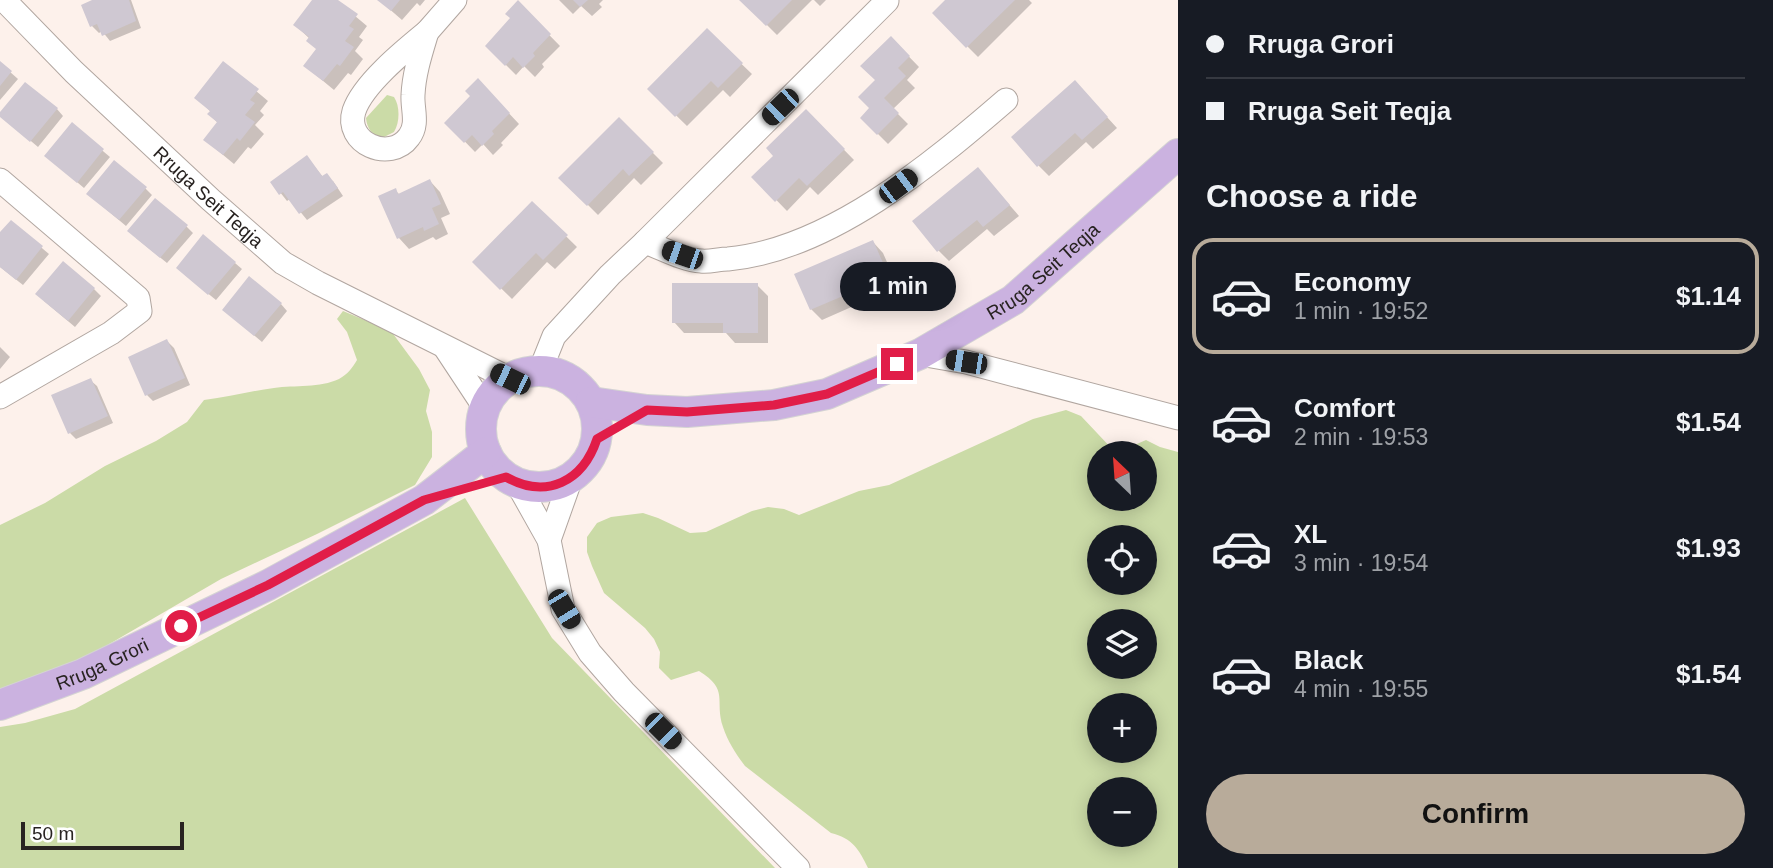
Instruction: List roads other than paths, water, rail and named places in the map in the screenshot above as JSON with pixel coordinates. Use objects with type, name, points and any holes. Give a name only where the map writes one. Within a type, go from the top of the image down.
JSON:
[{"type":"main road","name":"Rruga Seit Teqja","points":[[591,402],[647,410],[687,412],[774,405],[827,394],[920,354],[1013,300],[1178,154]]},
{"type":"main road","points":[[540,371],[570,380],[582,389],[591,402],[597,420],[597,439],[583,468],[571,478],[544,487],[512,480],[494,466],[486,452],[481,423],[485,408],[495,391],[510,379],[524,373],[540,371]]},
{"type":"main road","points":[[597,439],[647,410]]},
{"type":"main road","name":"Rruga Grori","points":[[0,705],[83,674],[222,608],[424,500],[486,452]]},
{"type":"main road","name":"Rruga Grori","points":[[424,500],[512,480]]},
{"type":"street","points":[[427,32],[418,61],[413,96],[415,121],[411,135],[401,146],[389,150],[376,149],[364,142],[356,132],[352,120],[354,110],[395,58],[427,32],[455,0]]},
{"type":"street","points":[[540,371],[554,336],[610,275],[887,1]]},
{"type":"street","name":"Rruga Seit Teqja","points":[[6,4],[93,90],[283,263],[318,284],[510,379]]},
{"type":"street","points":[[645,242],[700,261],[741,258],[780,249],[857,214],[956,144],[1006,100]]},
{"type":"street","points":[[0,180],[138,298],[140,310],[111,333],[0,397]]},
{"type":"street","points":[[445,347],[485,408]]},
{"type":"street","points":[[920,354],[966,362],[1178,418]]},
{"type":"street","points":[[549,540],[571,478]]},
{"type":"street","points":[[512,480],[549,540],[564,609],[590,653],[624,692],[798,868]]}]
